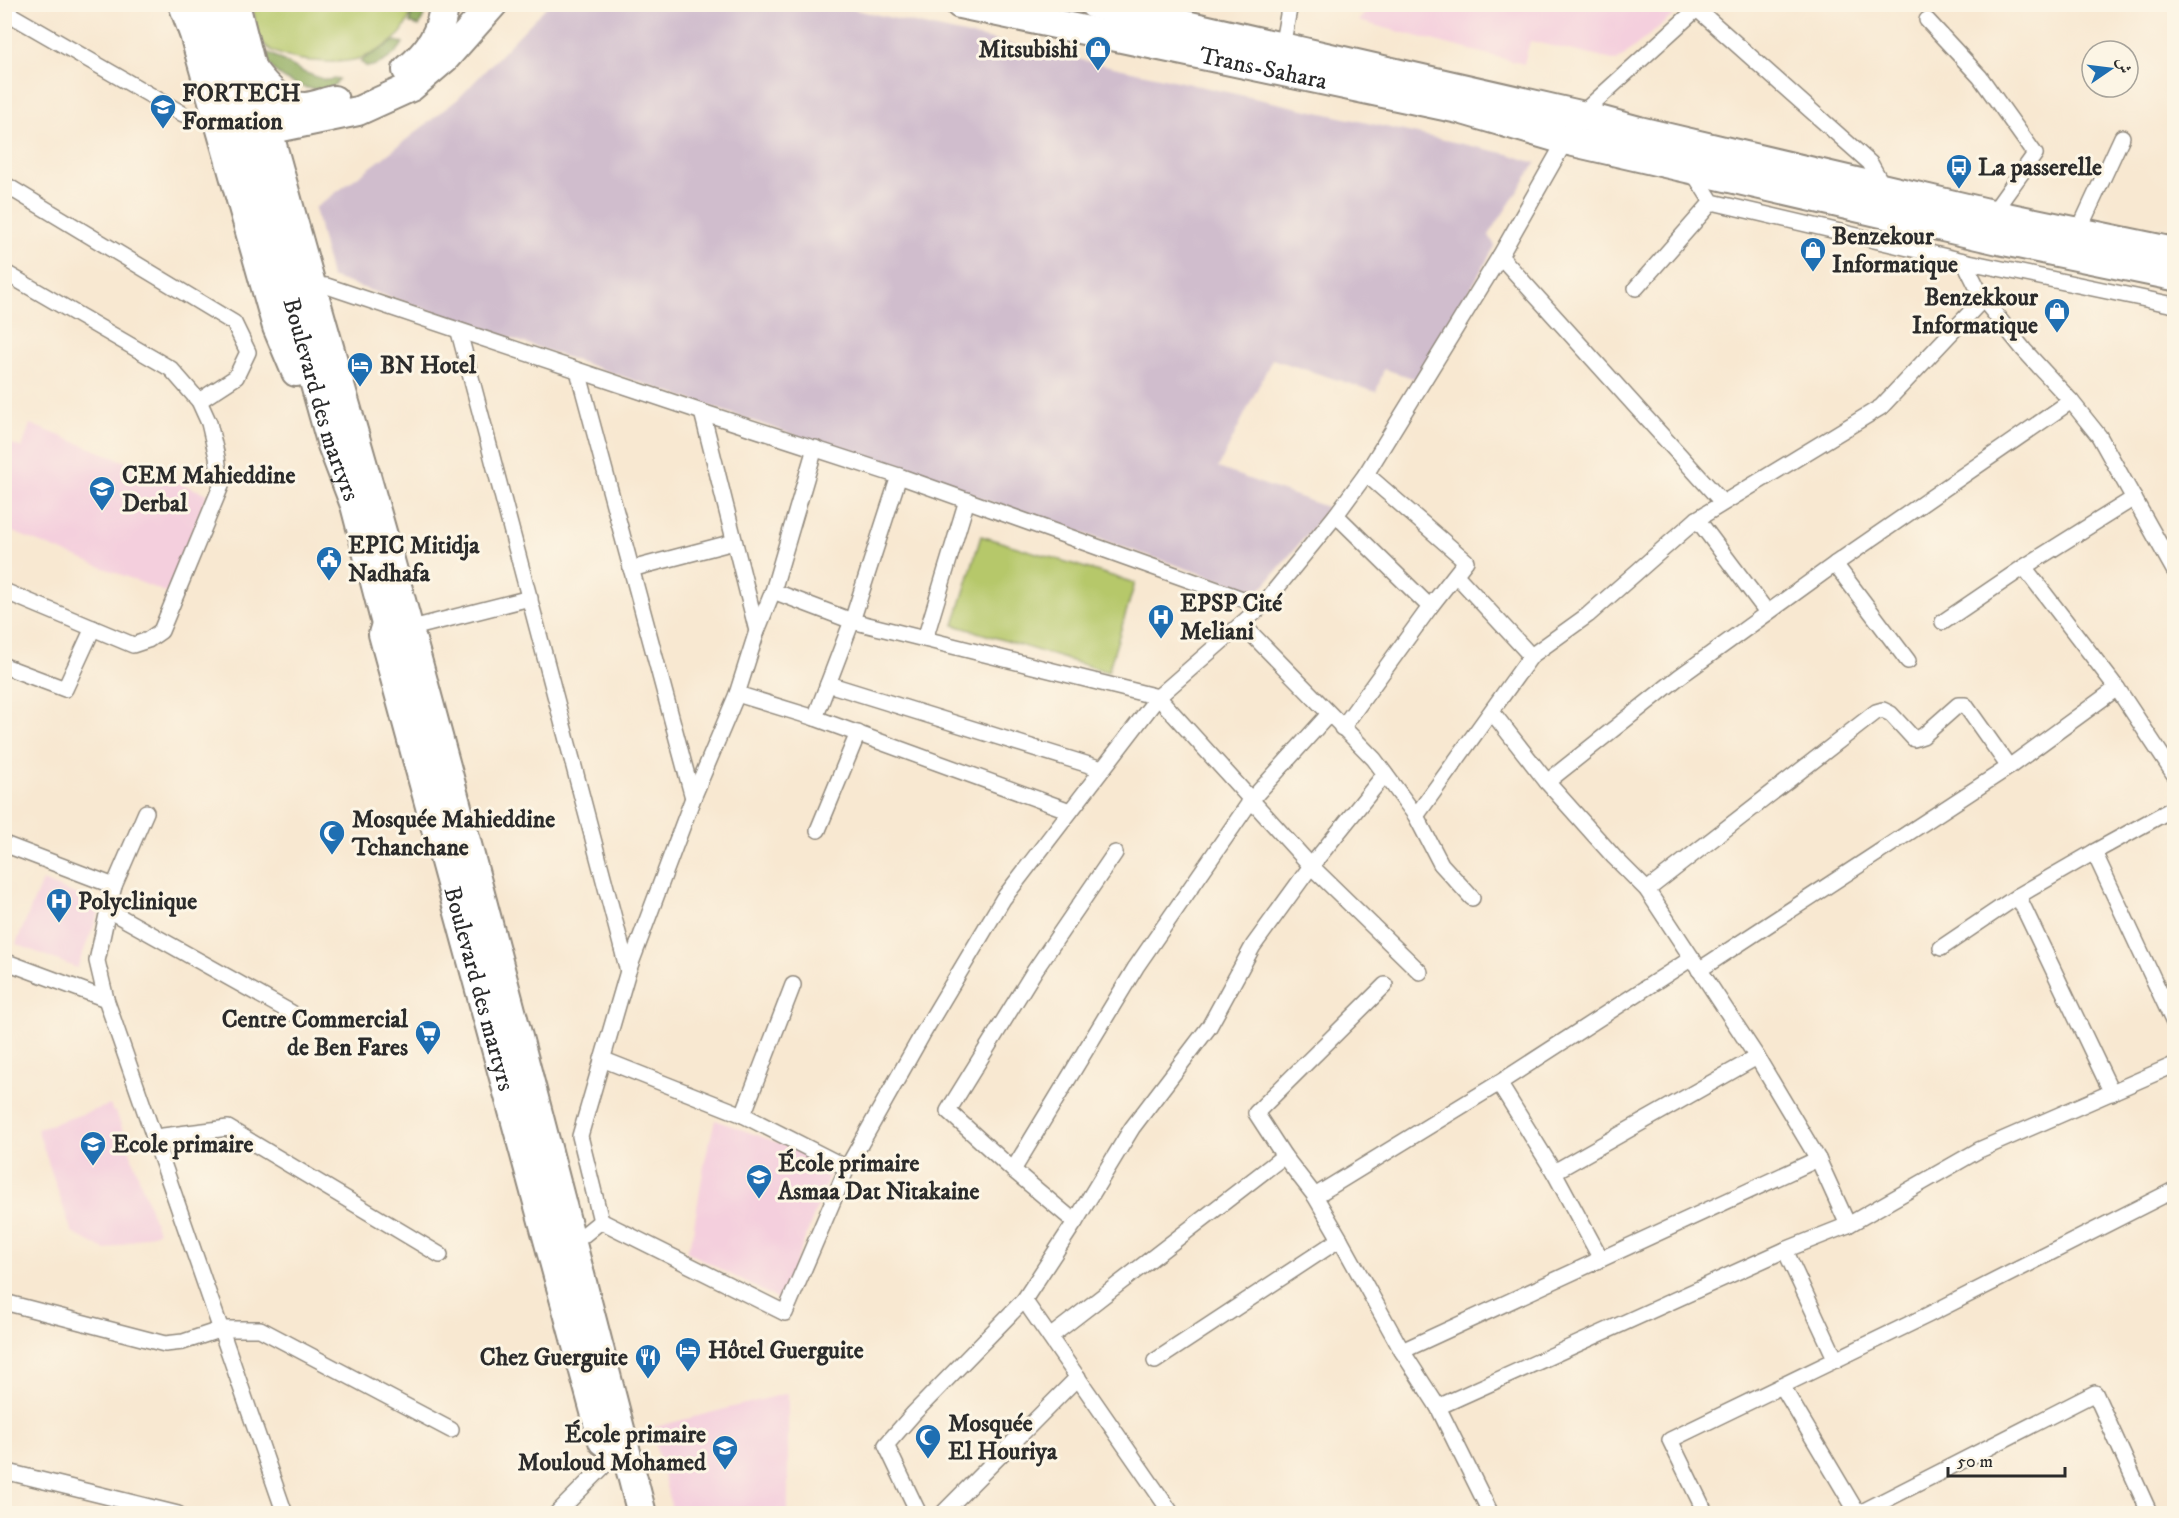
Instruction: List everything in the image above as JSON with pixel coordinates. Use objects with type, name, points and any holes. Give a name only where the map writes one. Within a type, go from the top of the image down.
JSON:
[{"type":"highway","points":[[183,4],[194,34],[277,327],[302,388],[332,445]]},
{"type":"highway","points":[[209,4],[241,77],[257,126],[308,115],[358,111],[411,87],[452,52],[493,4]]},
{"type":"highway","points":[[235,4],[241,77]]},
{"type":"highway","points":[[284,184],[288,162],[308,115],[402,75],[425,55],[436,37],[444,4]]},
{"type":"highway","name":"Trans-Sahara","points":[[960,4],[1459,109],[1565,140],[1999,240],[2175,276]]},
{"type":"highway","points":[[1095,4],[1580,115],[1992,214],[2175,252]]},
{"type":"highway","points":[[241,77],[267,88],[308,115]]},
{"type":"highway","name":"Boulevard des martyrs","points":[[257,126],[332,445],[355,505],[386,624],[383,634],[642,1514]]},
{"type":"highway","name":"Boulevard des martyrs","points":[[257,126],[284,184],[408,629],[562,1246],[622,1514]]},
{"type":"street","points":[[1282,47],[1290,4]]},
{"type":"street","points":[[815,448],[773,591],[737,694],[693,798],[628,971],[580,1136],[601,1221],[785,1313],[847,1168],[922,1035],[1003,899],[1158,697],[1263,606],[1336,515],[1366,474],[1500,256],[1580,115],[1700,7],[1870,163],[1884,188]]},
{"type":"street","points":[[4,11],[183,114]]},
{"type":"street","points":[[1927,20],[1980,77],[2035,154],[1992,214]]},
{"type":"street","points":[[2078,232],[2122,137]]},
{"type":"street","points":[[1691,169],[1712,202],[1964,261],[2175,305]]},
{"type":"street","points":[[4,184],[234,323],[248,352],[237,377],[199,400]]},
{"type":"street","points":[[1636,288],[1712,202]]},
{"type":"street","points":[[1500,256],[1722,502]]},
{"type":"street","points":[[1964,261],[1983,299],[2099,436],[2175,570]]},
{"type":"street","points":[[4,272],[171,369],[199,400],[209,423],[217,457],[220,486],[161,631],[148,640],[133,645],[4,591]]},
{"type":"street","points":[[311,285],[327,286],[459,332],[899,476],[1263,606]]},
{"type":"street","points":[[1416,816],[1531,656],[1588,615],[1697,519],[1881,407],[1983,299]]},
{"type":"street","points":[[459,332],[628,971]]},
{"type":"street","points":[[578,371],[693,798]]},
{"type":"street","points":[[1547,782],[1679,677],[1767,612],[2071,401]]},
{"type":"street","points":[[702,412],[758,631]]},
{"type":"street","points":[[1342,728],[1466,561],[1366,474]]},
{"type":"street","points":[[815,718],[852,621],[899,476]]},
{"type":"street","points":[[1942,622],[2134,498]]},
{"type":"street","points":[[925,639],[967,500]]},
{"type":"street","points":[[1336,515],[1430,607]]},
{"type":"street","points":[[1697,519],[1767,612]]},
{"type":"street","points":[[631,569],[734,542]]},
{"type":"street","points":[[1835,564],[1908,661]]},
{"type":"street","points":[[2024,567],[2117,688],[2175,774]]},
{"type":"street","points":[[1455,575],[1531,656]]},
{"type":"street","points":[[773,591],[852,621],[1158,697],[1311,866],[1420,972]]},
{"type":"street","points":[[408,629],[530,598]]},
{"type":"street","points":[[1242,624],[1374,759],[1416,816],[1441,864],[1472,898]]},
{"type":"street","points":[[4,666],[65,689],[93,628]]},
{"type":"street","points":[[828,684],[1102,770]]},
{"type":"street","points":[[1315,1196],[1695,964],[2009,767],[2117,688]]},
{"type":"street","points":[[737,694],[815,718],[1070,812]]},
{"type":"street","points":[[1647,890],[1876,712],[1883,710],[1891,714],[1914,739],[1923,736],[1958,705],[1965,705],[2009,767]]},
{"type":"street","points":[[1492,712],[1547,782],[1647,890],[1756,1057],[1818,1159],[1848,1225]]},
{"type":"street","points":[[1013,1170],[1136,967],[1252,799],[1329,714]]},
{"type":"street","points":[[818,830],[858,734]]},
{"type":"street","points":[[920,1514],[886,1445],[1024,1300],[1132,1128],[1209,1027],[1253,946],[1311,866],[1385,774]]},
{"type":"street","points":[[1941,948],[2018,896],[2175,808]]},
{"type":"street","points":[[146,812],[114,886],[97,961],[106,999],[285,1514]]},
{"type":"street","points":[[4,844],[114,886]]},
{"type":"street","points":[[2094,852],[2175,1023]]},
{"type":"street","points":[[1075,1222],[948,1111],[1035,970],[1115,853]]},
{"type":"street","points":[[2018,896],[2112,1093]]},
{"type":"street","points":[[108,910],[292,1013]]},
{"type":"street","points":[[4,961],[106,999]]},
{"type":"street","points":[[743,1115],[793,985]]},
{"type":"street","points":[[1385,985],[1256,1113],[1284,1156],[1315,1196],[1402,1351],[1438,1407],[1491,1514]]},
{"type":"street","points":[[1554,1172],[1756,1057]]},
{"type":"street","points":[[602,1059],[743,1115],[847,1168]]},
{"type":"street","points":[[1438,1407],[1785,1250],[1848,1225],[1979,1150],[2175,1065]]},
{"type":"street","points":[[1499,1083],[1554,1172],[1601,1259]]},
{"type":"street","points":[[155,1137],[228,1128],[440,1255]]},
{"type":"street","points":[[1050,1337],[1284,1156]]},
{"type":"street","points":[[1402,1351],[1818,1159]]},
{"type":"street","points":[[1706,1514],[1670,1440],[1836,1360],[2175,1190]]},
{"type":"street","points":[[562,1246],[601,1221]]},
{"type":"street","points":[[1155,1361],[1340,1239]]},
{"type":"street","points":[[1785,1250],[1836,1360]]},
{"type":"street","points":[[1024,1300],[1172,1514]]},
{"type":"street","points":[[4,1302],[165,1344],[183,1342],[222,1329],[260,1329],[451,1430]]},
{"type":"street","points":[[942,1514],[1078,1377]]},
{"type":"street","points":[[1782,1386],[1858,1514],[2095,1393],[2150,1514]]},
{"type":"street","points":[[556,1514],[609,1461]]},
{"type":"street","points":[[4,1471],[178,1514]]},
{"type":"shaded area","points":[[549,4],[833,5],[1508,154],[1536,163],[1489,235],[1495,246],[1419,380],[1384,369],[1376,392],[1272,359],[1218,468],[1329,508],[1258,593],[331,277],[315,208],[458,99]]},
{"type":"shaded area","points":[[1372,5],[1686,5],[1617,61],[1530,41],[1524,64],[1358,21]]},
{"type":"shaded area","name":"CEM Mahieddine Derbal","points":[[30,424],[207,494],[170,594],[5,529],[4,441],[22,448]]},
{"type":"shaded area","name":"Polyclinique","points":[[42,881],[102,905],[77,968],[16,944]]},
{"type":"shaded area","name":"Ecole primaire","points":[[110,1105],[113,1112],[116,1111],[158,1232],[106,1250],[72,1233],[37,1129]]},
{"type":"shaded area","name":"École primaire Asmaa Dat Nitakaine","points":[[715,1120],[834,1163],[781,1301],[686,1251],[692,1238],[705,1160]]},
{"type":"shaded area","name":"École primaire Mouloud Mohamed","points":[[788,1393],[788,1513],[673,1513],[651,1428]]},
{"type":"green space","points":[[252,5],[414,5],[402,31],[382,48],[361,58],[324,62],[296,59],[272,50],[264,44],[259,36]]},
{"type":"green space","points":[[413,5],[424,5],[424,16],[419,26],[410,23]]},
{"type":"green space","points":[[395,41],[403,43],[392,56],[383,62],[367,67],[360,61]]},
{"type":"green space","points":[[269,53],[303,72],[325,80],[339,79],[333,86],[324,89],[300,86],[288,81],[270,66],[266,57]]},
{"type":"green space","points":[[981,536],[1135,583],[1108,672],[954,625]]},
{"type":"place","name":"Mitsubishi","points":[[1098,72]]},
{"type":"place","name":"FORTECH Formation","points":[[163,130]]},
{"type":"place","name":"La passerelle","points":[[1959,190]]},
{"type":"place","name":"Benzekour Informatique","points":[[1813,273]]},
{"type":"place","name":"Benzekkour Informatique","points":[[2057,334]]},
{"type":"place","name":"BN Hotel","points":[[360,388]]},
{"type":"place","name":"CEM Mahieddine Derbal","points":[[102,512]]},
{"type":"place","name":"EPIC Mitidja Nadhafa","points":[[329,582]]},
{"type":"place","name":"EPSP Cité Meliani","points":[[1161,640]]},
{"type":"place","name":"Mosquée Mahieddine Tchanchane","points":[[332,856]]},
{"type":"place","name":"Polyclinique","points":[[59,924]]},
{"type":"place","name":"Centre Commercial de Ben Fares","points":[[428,1056]]},
{"type":"place","name":"Ecole primaire","points":[[93,1167]]},
{"type":"place","name":"École primaire Asmaa Dat Nitakaine","points":[[759,1200]]},
{"type":"place","name":"Hôtel Guerguite","points":[[688,1373]]},
{"type":"place","name":"Chez Guerguite","points":[[648,1380]]},
{"type":"place","name":"Mosquée El Houriya","points":[[928,1460]]},
{"type":"place","name":"École primaire Mouloud Mohamed","points":[[725,1471]]}]
